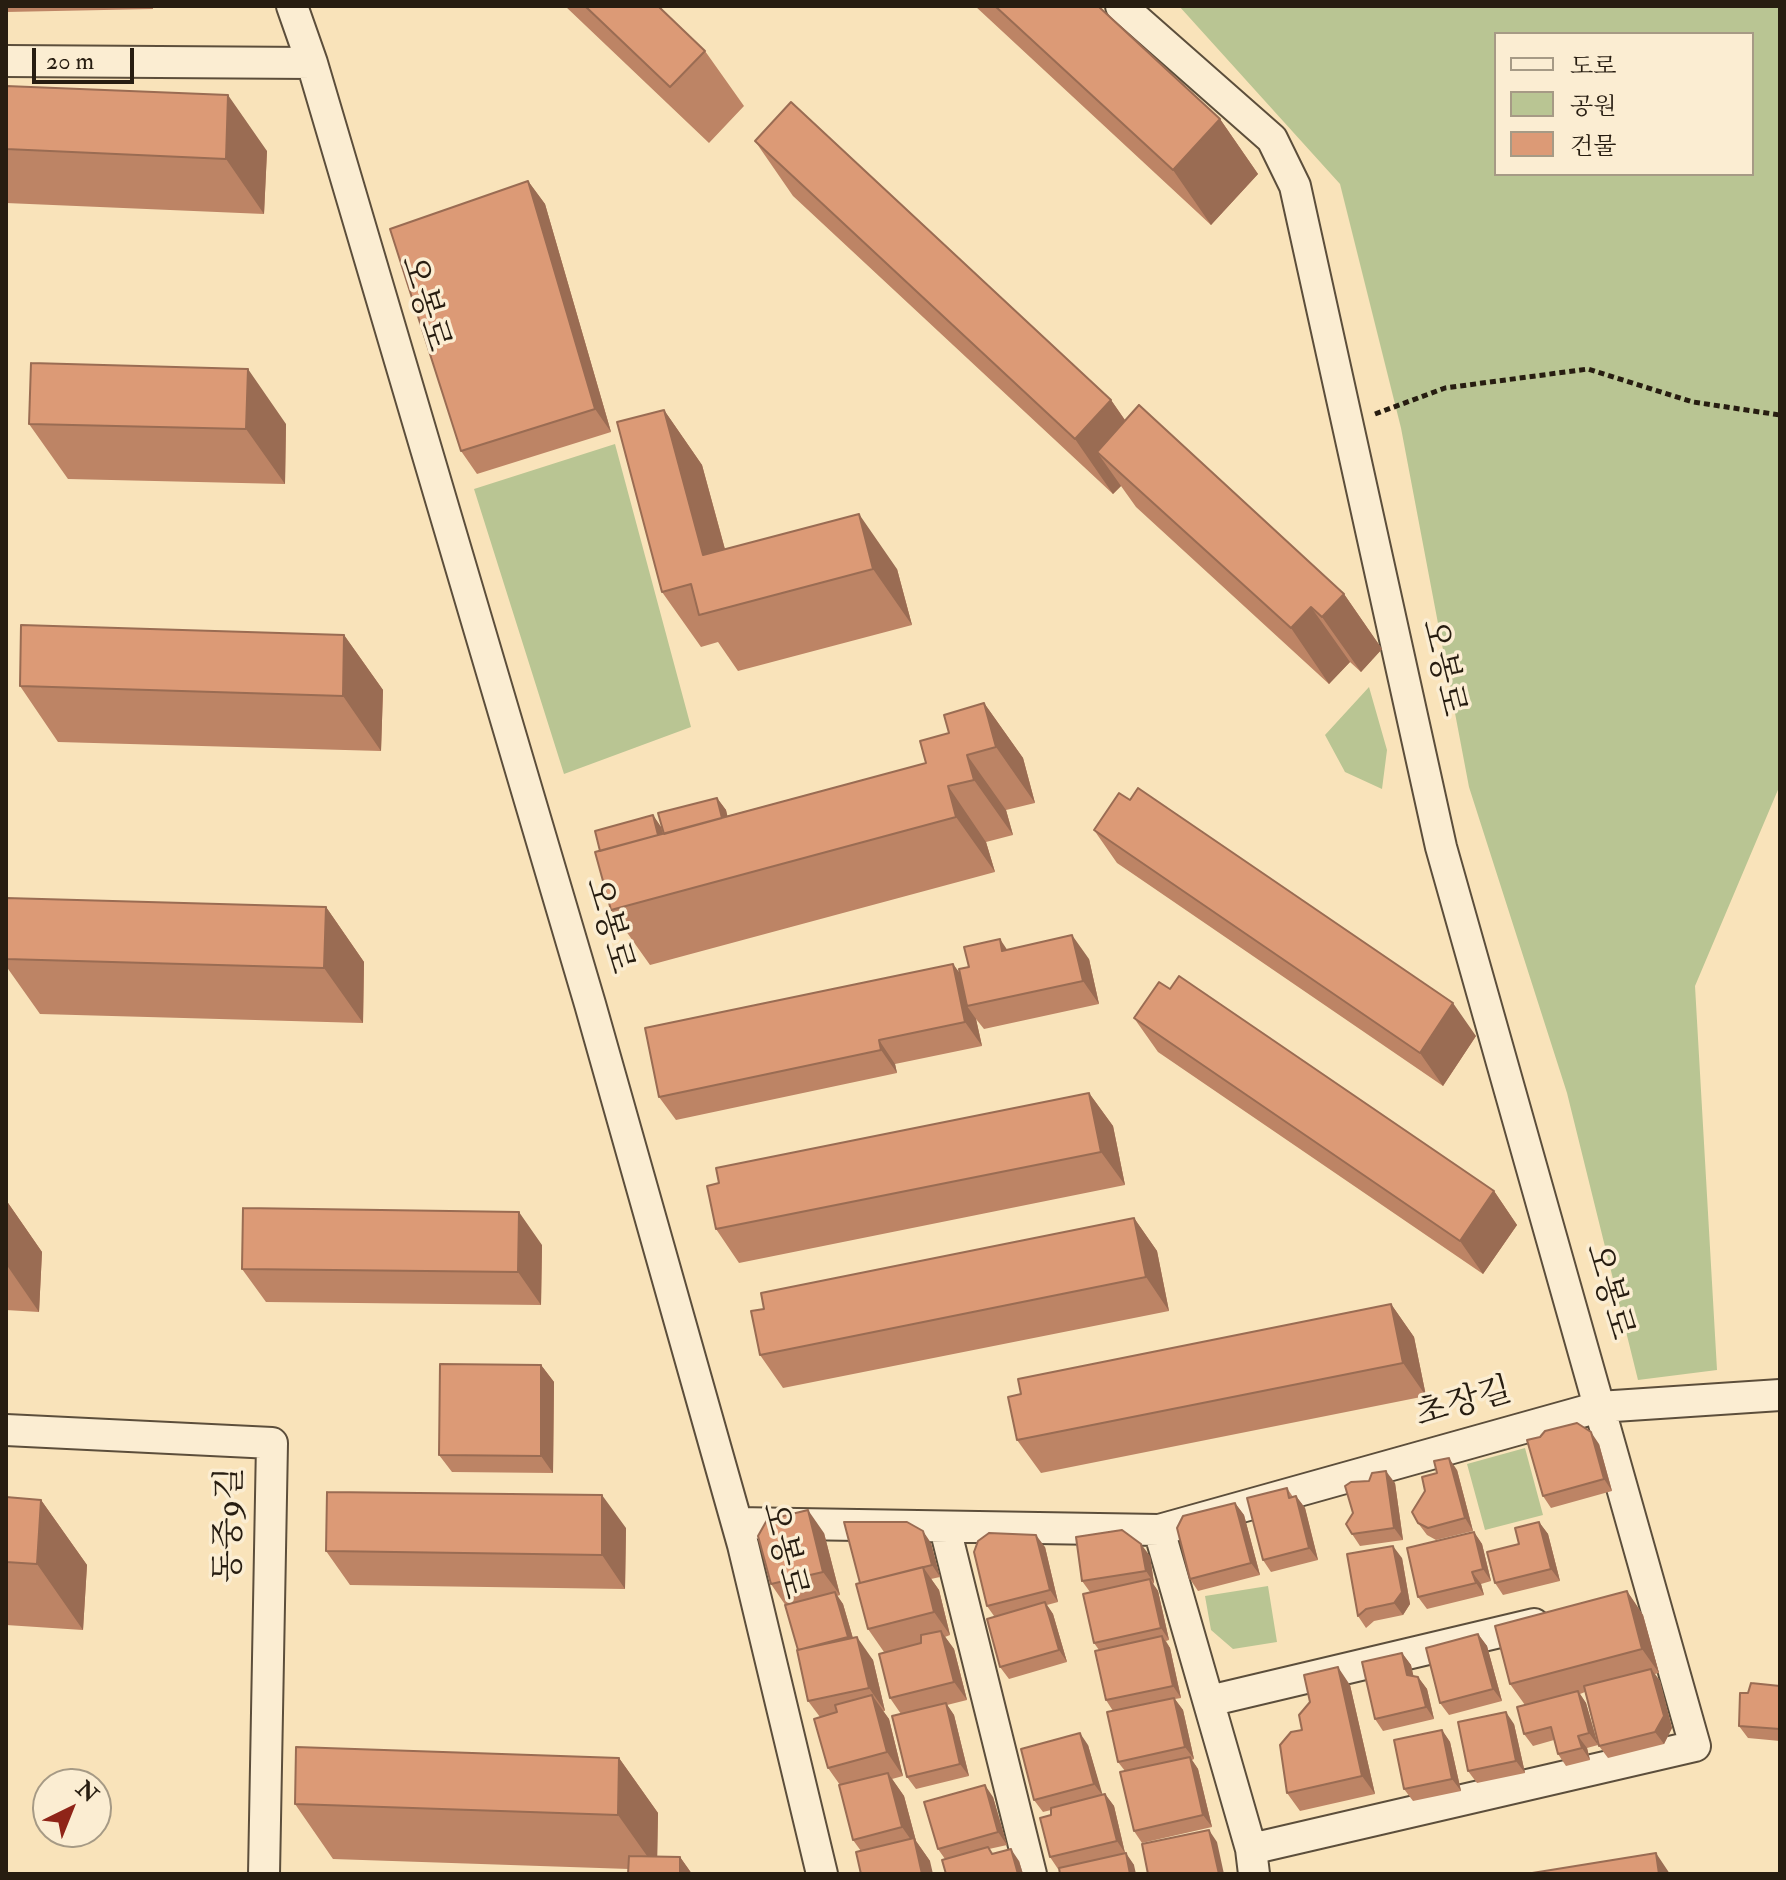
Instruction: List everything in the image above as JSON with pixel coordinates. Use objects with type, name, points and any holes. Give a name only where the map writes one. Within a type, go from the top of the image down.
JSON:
[{"type":"street","name":"오봉로","points":[[292,6],[312,63],[548,857],[737,1523],[822,1874]]},
{"type":"street","name":"오봉로","points":[[1121,6],[1272,139],[1295,186],[1441,847],[1599,1407]]},
{"type":"street","points":[[6,61],[312,63]]},
{"type":"street","name":"초장길","points":[[737,1523],[1159,1530],[1599,1407],[1780,1395]]},
{"type":"street","points":[[1159,1530],[1252,1861],[1695,1746],[1599,1407]]},
{"type":"street","name":"동중9길","points":[[6,1430],[272,1443],[264,1874]]},
{"type":"street","points":[[945,1528],[1031,1874]]},
{"type":"street","points":[[1622,1603],[1652,1596]]},
{"type":"street","points":[[1209,1701],[1561,1618]]},
{"type":"path","points":[[1348,424],[1445,388],[1588,369],[1693,402],[1780,415]]},
{"type":"green space","points":[[1179,6],[1780,6],[1780,785],[1695,986],[1717,1370],[1638,1380],[1567,1093],[1469,787],[1401,428],[1340,184]]},
{"type":"green space","points":[[615,444],[691,727],[564,774],[474,489]]},
{"type":"green space","points":[[1369,687],[1387,750],[1382,789],[1345,772],[1325,735]]},
{"type":"green space","points":[[1525,1448],[1543,1515],[1485,1530],[1467,1464]]},
{"type":"green space","points":[[1268,1586],[1277,1642],[1233,1649],[1211,1630],[1205,1596]]},
{"type":"building","points":[[585,6],[658,6],[705,51],[670,87]]},
{"type":"building","points":[[995,6],[1098,6],[1220,119],[1173,170]]},
{"type":"building","points":[[6,86],[228,95],[226,159],[6,149]]},
{"type":"building","points":[[791,102],[1111,400],[1075,439],[755,141]]},
{"type":"building","points":[[528,181],[595,409],[461,451],[390,229]]},
{"type":"building","points":[[31,363],[248,369],[246,429],[29,424]]},
{"type":"building","points":[[1139,405],[1344,594],[1322,617],[1311,607],[1291,628],[1097,452]]},
{"type":"building","points":[[664,410],[703,555],[859,514],[873,569],[699,615],[691,584],[662,592],[617,422]]},
{"type":"building","points":[[21,625],[344,635],[343,696],[20,686]]},
{"type":"building","points":[[984,703],[996,747],[967,755],[974,780],[948,786],[956,817],[611,910],[595,852],[926,763],[920,741],[949,733],[944,715]]},
{"type":"building","points":[[1138,788],[1453,1003],[1420,1053],[1094,830],[1119,793],[1130,800]]},
{"type":"building","points":[[717,798],[722,818],[664,834],[658,813]]},
{"type":"building","points":[[653,815],[658,835],[600,851],[595,831]]},
{"type":"building","points":[[6,898],[326,907],[324,968],[6,959]]},
{"type":"building","points":[[1072,935],[1083,981],[967,1006],[959,969],[969,967],[964,947],[1000,939],[1002,951]]},
{"type":"building","points":[[953,964],[965,1022],[879,1040],[881,1050],[659,1097],[645,1028]]},
{"type":"building","points":[[1179,976],[1494,1191],[1460,1241],[1134,1018],[1159,982],[1170,989]]},
{"type":"building","points":[[1089,1093],[1101,1152],[716,1229],[707,1186],[719,1183],[716,1168]]},
{"type":"building","points":[[243,1208],[519,1212],[518,1272],[242,1269]]},
{"type":"building","points":[[1134,1218],[1146,1277],[760,1355],[751,1311],[764,1309],[761,1293]]},
{"type":"building","points":[[1391,1304],[1403,1363],[1017,1440],[1008,1397],[1021,1394],[1018,1379]]},
{"type":"building","points":[[440,1364],[541,1365],[541,1456],[439,1455]]},
{"type":"building","points":[[1577,1423],[1591,1432],[1604,1479],[1543,1496],[1527,1440],[1540,1437],[1545,1431]]},
{"type":"building","points":[[1449,1458],[1465,1518],[1428,1528],[1418,1523],[1412,1512],[1425,1491],[1422,1477],[1437,1473],[1434,1461]]},
{"type":"building","points":[[1386,1471],[1394,1528],[1352,1534],[1346,1524],[1353,1513],[1345,1486],[1351,1482],[1369,1481],[1372,1473]]},
{"type":"building","points":[[1287,1488],[1289,1498],[1296,1496],[1309,1548],[1263,1560],[1247,1498]]},
{"type":"building","points":[[327,1492],[602,1495],[602,1555],[326,1551]]},
{"type":"building","points":[[6,1497],[41,1500],[37,1564],[6,1562]]},
{"type":"building","points":[[1235,1503],[1251,1563],[1190,1579],[1177,1528],[1183,1516]]},
{"type":"building","points":[[808,1510],[823,1572],[771,1584],[758,1536],[767,1520]]},
{"type":"building","points":[[844,1522],[907,1522],[923,1531],[932,1565],[860,1583]]},
{"type":"building","points":[[1539,1522],[1551,1569],[1495,1583],[1487,1552],[1519,1544],[1515,1528]]},
{"type":"building","points":[[1122,1530],[1141,1544],[1146,1571],[1082,1581],[1076,1537]]},
{"type":"building","points":[[1474,1532],[1483,1569],[1472,1572],[1476,1583],[1418,1597],[1407,1548]]},
{"type":"building","points":[[989,1533],[1036,1535],[1050,1590],[987,1606],[974,1552],[978,1541]]},
{"type":"building","points":[[1393,1546],[1402,1592],[1394,1603],[1366,1609],[1358,1616],[1347,1554]]},
{"type":"building","points":[[923,1567],[934,1612],[868,1629],[856,1584]]},
{"type":"building","points":[[1150,1579],[1161,1628],[1094,1643],[1083,1594]]},
{"type":"building","points":[[1627,1591],[1642,1649],[1510,1684],[1495,1626]]},
{"type":"building","points":[[835,1592],[848,1637],[798,1650],[785,1605]]},
{"type":"building","points":[[1045,1602],[1059,1650],[1000,1667],[987,1619]]},
{"type":"building","points":[[941,1631],[954,1682],[890,1698],[879,1654],[921,1643],[921,1635]]},
{"type":"building","points":[[1478,1634],[1493,1689],[1440,1703],[1426,1648]]},
{"type":"building","points":[[1162,1636],[1173,1686],[1106,1700],[1095,1651]]},
{"type":"building","points":[[857,1637],[869,1688],[808,1701],[797,1650]]},
{"type":"building","points":[[1402,1653],[1407,1675],[1418,1677],[1426,1707],[1375,1719],[1362,1662]]},
{"type":"building","points":[[1338,1667],[1362,1776],[1287,1793],[1280,1745],[1291,1732],[1302,1730],[1299,1715],[1310,1702],[1304,1675]]},
{"type":"building","points":[[1651,1669],[1664,1716],[1655,1732],[1599,1746],[1584,1686]]},
{"type":"building","points":[[1751,1683],[1780,1686],[1780,1729],[1739,1726],[1740,1693],[1748,1693]]},
{"type":"building","points":[[1578,1691],[1589,1733],[1578,1736],[1582,1748],[1558,1754],[1551,1727],[1524,1734],[1517,1707]]},
{"type":"building","points":[[872,1695],[887,1752],[828,1768],[814,1719],[837,1712],[835,1705]]},
{"type":"building","points":[[1174,1698],[1185,1747],[1118,1762],[1107,1712]]},
{"type":"building","points":[[946,1703],[960,1764],[907,1777],[892,1716]]},
{"type":"building","points":[[1506,1712],[1516,1761],[1468,1771],[1458,1722]]},
{"type":"building","points":[[1442,1730],[1452,1779],[1404,1789],[1394,1740]]},
{"type":"building","points":[[1080,1733],[1094,1784],[1034,1800],[1021,1749]]},
{"type":"building","points":[[296,1747],[619,1758],[618,1815],[295,1804]]},
{"type":"building","points":[[1190,1757],[1203,1815],[1134,1831],[1120,1772]]},
{"type":"building","points":[[888,1773],[902,1827],[853,1840],[839,1785]]},
{"type":"building","points":[[985,1785],[998,1832],[938,1849],[924,1802]]},
{"type":"building","points":[[1105,1794],[1117,1841],[1050,1857],[1040,1818],[1051,1815],[1051,1808]]},
{"type":"building","points":[[1209,1830],[1219,1874],[1148,1874],[1142,1844]]},
{"type":"building","points":[[914,1838],[922,1874],[861,1874],[856,1852]]},
{"type":"building","points":[[988,1847],[992,1854],[1011,1849],[1018,1874],[946,1874],[942,1860]]},
{"type":"building","points":[[1126,1853],[1130,1874],[1060,1874],[1059,1868]]},
{"type":"building","points":[[1656,1853],[1659,1874],[1526,1874]]},
{"type":"building","points":[[629,1856],[680,1857],[680,1874],[628,1874]]}]
